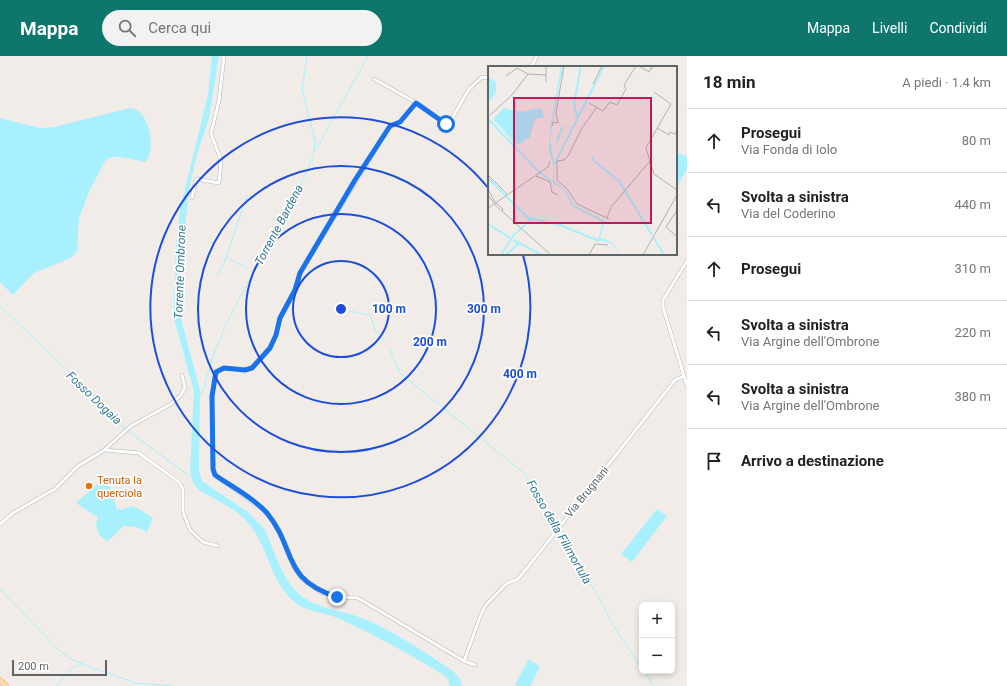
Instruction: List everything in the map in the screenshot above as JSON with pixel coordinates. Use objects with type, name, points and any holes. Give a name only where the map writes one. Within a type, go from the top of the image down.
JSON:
[{"type":"main road","points":[[0,680],[6,686]]},
{"type":"street","points":[[192,198],[196,179],[219,183],[221,160],[211,134],[219,100],[224,56]]},
{"type":"street","points":[[532,66],[537,56]]},
{"type":"street","points":[[374,79],[416,103],[443,123],[448,124],[472,85],[482,77],[488,78]]},
{"type":"street","points":[[416,103],[400,122],[390,126],[387,130],[300,273],[295,290],[280,318],[276,335],[270,348],[252,368],[245,370],[224,368],[216,372],[212,396],[213,469],[215,475],[266,512],[279,530],[293,566],[302,579],[321,592],[337,597],[358,598],[464,661],[474,665]]},
{"type":"street","points":[[687,261],[663,300],[663,307],[687,386]]},
{"type":"street","points":[[0,524],[13,513],[52,491],[80,465],[105,450],[130,427],[171,404],[181,395],[185,387],[182,375]]},
{"type":"street","name":"Via Brugnani","points":[[464,661],[485,606],[506,584],[518,579],[676,380],[684,376]]},
{"type":"street","points":[[105,450],[139,453],[179,482],[183,488],[182,508],[189,529],[202,542],[218,546]]},
{"type":"water","name":"Torrente Ombrone","points":[[212,56],[219,56],[209,118],[196,158],[189,189],[182,253],[182,323],[200,390],[199,469],[202,481],[249,513],[265,530],[283,572],[299,594],[314,603],[367,620],[400,637],[453,671],[460,679],[462,686],[450,686],[448,679],[444,675],[353,625],[297,604],[281,587],[256,534],[249,524],[239,514],[199,490],[193,483],[190,470],[194,391],[175,323],[176,245],[181,205],[208,95]]},
{"type":"water","points":[[130,108],[137,110],[147,123],[151,140],[149,157],[145,162],[121,157],[112,157],[105,161],[89,192],[79,218],[77,251],[71,258],[34,273],[13,295],[0,282],[0,118],[40,128],[54,127]]},
{"type":"water","points":[[678,153],[687,157],[687,169],[677,186]]},
{"type":"water","points":[[101,481],[106,482],[110,487],[117,509],[121,510],[131,506],[153,518],[147,532],[136,527],[123,526],[107,541],[99,535],[96,524],[98,516],[76,503]]},
{"type":"water","points":[[657,509],[667,516],[632,562],[621,554]]},
{"type":"water","points":[[529,659],[540,667],[530,686],[518,686],[515,684]]},
{"type":"waterway","points":[[307,56],[302,90],[315,140],[314,151]]},
{"type":"waterway","name":"Torrente Bardena","points":[[200,395],[204,387],[213,356],[227,322],[306,174],[314,153],[368,56]]},
{"type":"waterway","points":[[217,276],[224,263],[247,196]]},
{"type":"waterway","points":[[226,257],[247,268]]},
{"type":"waterway","name":"Fosso Dogaia","points":[[0,306],[105,406],[125,429]]},
{"type":"waterway","name":"Fosso della Filimortula","points":[[344,310],[370,315],[375,330],[384,342]]},
{"type":"waterway","name":"Fosso della Filimortula","points":[[389,347],[400,373],[525,474],[557,528]]},
{"type":"waterway","name":"Fosso Dogaia","points":[[128,431],[191,477]]},
{"type":"waterway","name":"Fosso della Filimortula","points":[[558,531],[598,596],[613,625],[639,664]]},
{"type":"waterway","points":[[0,589],[58,649],[69,658],[136,683],[173,686]]},
{"type":"waterway","points":[[56,686],[72,668],[82,664]]},
{"type":"waterway","name":"Fosso della Filimortula","points":[[646,674],[654,686]]},
{"type":"place","name":"Tenuta la querciola","points":[[89,486]]},
{"type":"route","points":[[337,597],[321,592],[302,579],[293,566],[279,530],[266,512],[215,475],[213,469],[212,396],[216,372],[219,369],[224,368],[248,370],[252,368],[270,348],[276,335],[280,318],[295,290],[300,273],[355,180],[390,126],[400,122],[411,107],[416,103],[446,124]]}]
